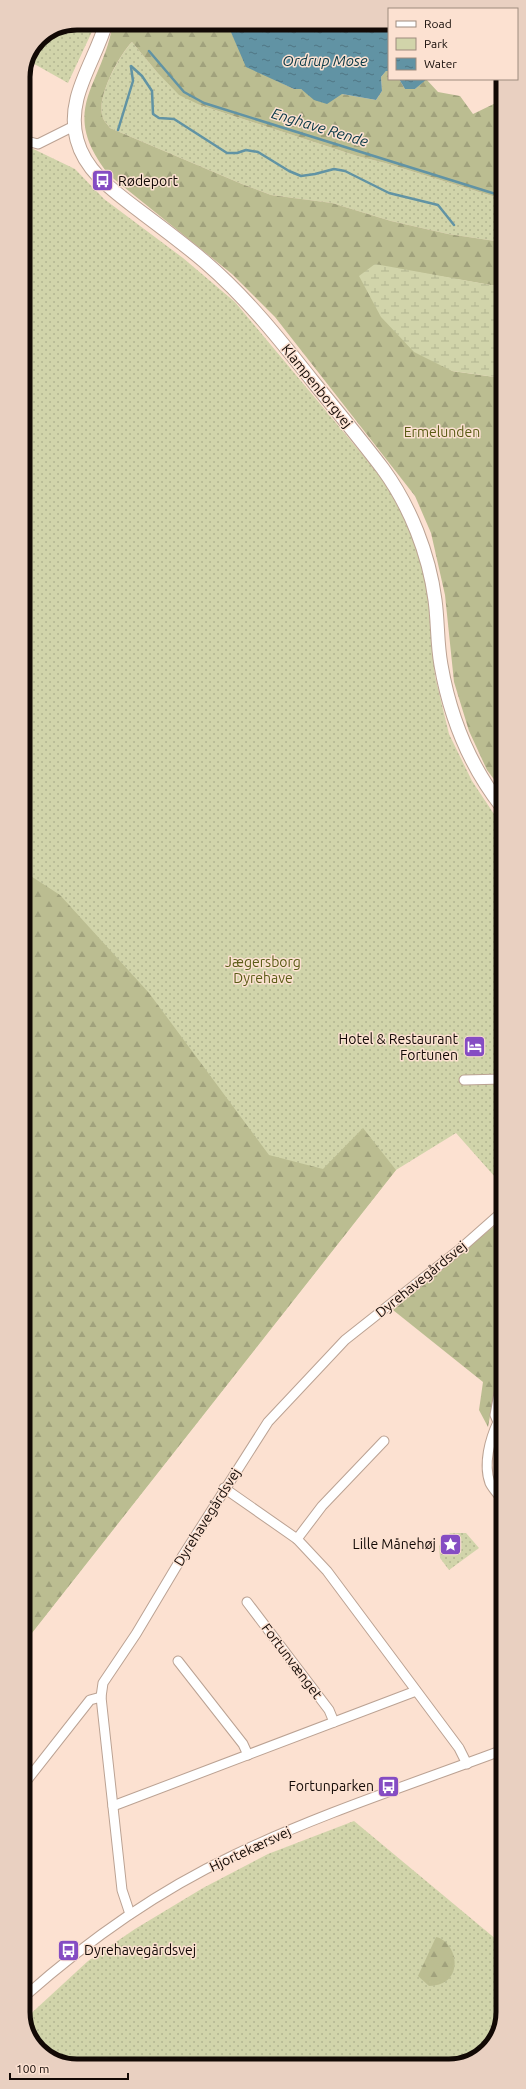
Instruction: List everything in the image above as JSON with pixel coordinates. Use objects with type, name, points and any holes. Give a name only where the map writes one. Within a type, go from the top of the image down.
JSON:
[{"type":"street","name":"Klampenborgvej","points":[[104,30],[77,97],[74,112],[74,126],[82,155],[102,181],[205,262],[269,326],[388,477],[416,529],[426,560],[435,599],[441,664],[454,718],[466,748],[496,798]]},
{"type":"street","points":[[30,142],[38,144],[74,126]]},
{"type":"street","points":[[464,1080],[496,1079]]},
{"type":"street","name":"Dyrehavegårdsvej","points":[[130,1914],[122,1890],[101,1697],[103,1683],[136,1634],[224,1488],[268,1422],[345,1340],[460,1249],[496,1217]]},
{"type":"street","points":[[496,1428],[492,1433],[487,1467],[491,1484],[496,1491]]},
{"type":"street","points":[[297,1539],[322,1506],[344,1481],[384,1441]]},
{"type":"street","points":[[224,1488],[297,1539],[327,1571],[459,1748],[467,1764]]},
{"type":"street","name":"Fortunvænget","points":[[247,1602],[329,1710],[334,1722]]},
{"type":"street","points":[[178,1661],[243,1744],[248,1755]]},
{"type":"street","points":[[113,1806],[416,1691]]},
{"type":"street","points":[[30,1776],[90,1700],[101,1697]]},
{"type":"street","name":"Hjortekærsvej","points":[[30,1992],[54,1970],[130,1914],[204,1871],[270,1839],[496,1753]]},
{"type":"green space","points":[[93,30],[68,83],[33,63],[34,59],[44,44],[59,34],[68,31]]},
{"type":"green space","name":"Ermelunden","points":[[111,30],[230,30],[235,40],[275,80],[294,89],[301,89],[307,93],[342,94],[376,100],[382,91],[381,77],[386,71],[388,71],[388,80],[400,80],[405,89],[415,89],[425,80],[427,80],[438,92],[460,96],[473,114],[496,103],[496,197],[385,163],[357,156],[200,105],[179,95],[156,71],[132,42],[115,67],[105,89],[101,110],[104,119],[110,128],[271,195],[332,203],[391,221],[448,234],[496,241],[496,286],[375,265],[452,371],[496,377],[496,782],[487,770],[469,731],[454,682],[445,595],[431,533],[415,496],[275,317],[232,274],[109,175],[94,152],[86,133],[85,115],[87,99],[108,45]]},
{"type":"green space","points":[[132,42],[156,71],[200,105],[357,156],[385,163],[496,197],[496,241],[448,234],[391,221],[332,203],[271,195],[110,128],[103,118],[101,110],[102,100],[105,89],[115,67]]},
{"type":"green space","name":"Jægersborg Dyrehave","points":[[30,147],[75,169],[104,199],[183,258],[235,302],[382,478],[412,530],[427,584],[435,676],[449,734],[472,781],[496,817],[496,1178],[456,1133],[396,1170],[30,1635]]},
{"type":"green space","points":[[375,264],[496,286],[496,377],[452,371],[414,352],[381,317],[359,276]]},
{"type":"green space","points":[[30,876],[60,895],[149,993],[269,1155],[323,1169],[363,1128],[396,1170],[30,1635]]},
{"type":"green space","points":[[496,1224],[496,1383],[488,1427],[479,1410],[483,1382],[393,1310]]},
{"type":"green space","points":[[450,1533],[466,1533],[479,1548],[449,1570],[440,1558],[439,1546]]},
{"type":"green space","points":[[354,1821],[496,1939],[496,2012],[494,2027],[490,2036],[473,2053],[458,2058],[449,2059],[74,2059],[51,2051],[36,2036],[32,2027],[30,2014],[88,1961],[135,1929],[203,1888],[268,1854]]},
{"type":"green space","points":[[436,1937],[444,1940],[453,1954],[455,1963],[449,1979],[441,1984],[429,1986],[418,1976]]},
{"type":"water","name":"Ordrup Mose","points":[[230,30],[388,30],[388,71],[386,71],[381,77],[382,91],[376,100],[342,94],[327,104],[314,100],[301,89],[294,89],[246,67]]},
{"type":"water","name":"Ordrup Mose","points":[[400,80],[426,80],[415,89],[405,89]]},
{"type":"waterway","name":"Enghave Rende","points":[[149,51],[184,92],[204,103],[496,194]]},
{"type":"waterway","points":[[131,66],[142,76],[152,91],[153,114],[159,118],[174,119],[227,153],[237,153],[246,150],[258,152],[289,171],[301,176],[334,169],[345,171],[389,193],[438,205],[454,225]]},
{"type":"waterway","points":[[118,130],[133,81],[131,67]]},
{"type":"place","name":"Rødeport","points":[[102,181]]},
{"type":"place","name":"Hotel & Restaurant Fortunen","points":[[474,1047]]},
{"type":"place","name":"Lille Månehøj","points":[[451,1544]]},
{"type":"place","name":"Fortunparken","points":[[389,1786]]},
{"type":"place","name":"Dyrehavegårdsvej","points":[[69,1950]]}]
